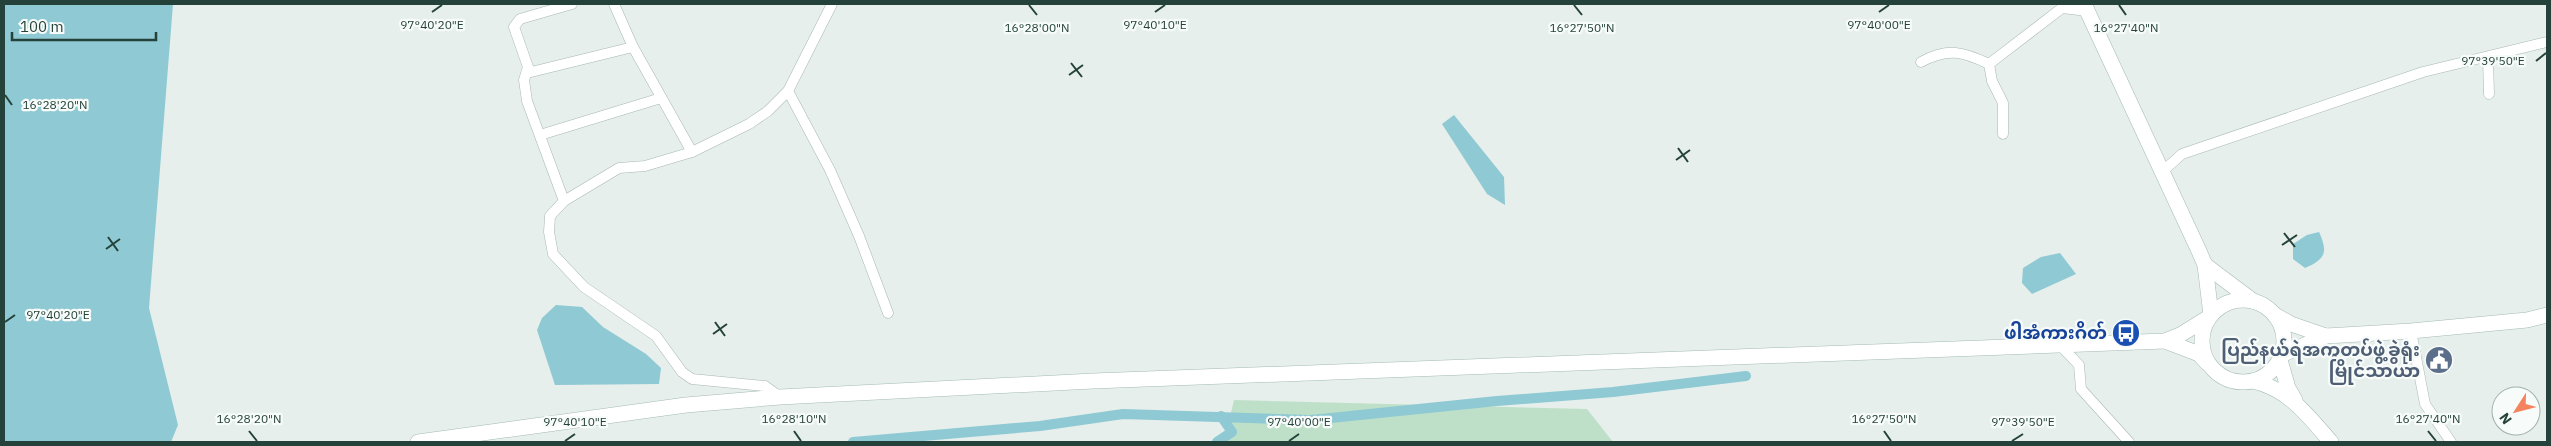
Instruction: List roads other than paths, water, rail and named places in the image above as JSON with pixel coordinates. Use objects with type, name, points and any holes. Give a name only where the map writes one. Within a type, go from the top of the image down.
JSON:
[{"type":"main road","points":[[2086,7],[2163,170],[2205,265],[2210,316],[2203,329],[2202,341],[2203,353],[2209,365]]},
{"type":"main road","points":[[2205,265],[2253,301]]},
{"type":"main road","points":[[2165,342],[2210,316],[2223,305],[2237,300],[2253,301],[2262,304],[2275,315],[2291,324],[2326,336]]},
{"type":"main road","points":[[2275,315],[2284,338],[2280,358],[2288,388],[2298,405],[2330,442]]},
{"type":"main road","points":[[418,442],[686,405],[780,397],[1093,381],[2060,345],[2165,342],[2199,354],[2218,374],[2229,380],[2241,382],[2253,381],[2264,377],[2280,358],[2326,336],[2411,331],[2526,320],[2547,315]]},
{"type":"main road","points":[[2253,381],[2270,385],[2298,405]]},
{"type":"street","points":[[564,200],[527,101],[524,80],[528,67],[514,27],[520,19],[572,4]]},
{"type":"street","points":[[614,4],[633,47],[692,152]]},
{"type":"street","points":[[780,397],[765,386],[692,379],[682,372],[656,336],[584,287],[553,254],[549,232],[550,216],[564,200],[619,168],[644,166],[692,152],[749,124],[768,111],[788,91],[832,4]]},
{"type":"street","points":[[1989,64],[2062,8],[2086,7]]},
{"type":"street","points":[[2163,170],[2182,154],[2423,72],[2488,58],[2547,42]]},
{"type":"street","points":[[527,73],[633,47]]},
{"type":"street","points":[[1921,62],[1933,55],[1965,52],[1989,64]]},
{"type":"street","points":[[2488,58],[2489,94]]},
{"type":"street","points":[[1989,64],[1992,81],[2003,102],[2003,134]]},
{"type":"street","points":[[788,91],[830,170],[859,236],[888,313]]},
{"type":"street","points":[[540,135],[661,98]]},
{"type":"street","points":[[2411,331],[2425,404],[2451,442]]},
{"type":"street","points":[[2060,345],[2079,365],[2081,389],[2129,442]]},
{"type":"water","points":[[4,4],[173,4],[149,308],[178,425],[171,442],[4,442]]},
{"type":"water","points":[[1454,115],[1504,177],[1505,205],[1487,194],[1442,124]]},
{"type":"water","points":[[2319,232],[2324,245],[2323,254],[2312,265],[2305,268],[2293,259],[2293,244],[2307,235]]},
{"type":"water","points":[[2060,253],[2076,274],[2032,294],[2022,283],[2023,268],[2041,257]]},
{"type":"water","points":[[556,305],[582,307],[603,327],[646,354],[661,368],[659,384],[555,385],[537,330],[542,318]]},
{"type":"waterway","points":[[853,442],[1040,426],[1123,414],[1311,420],[1497,401],[1613,392],[1746,376]]},
{"type":"waterway","points":[[1217,442],[1232,432],[1221,416]]},
{"type":"place","name":"ဖါအံကားဂိတ်","points":[[2126,333]]},
{"type":"place","name":"ပြည်နယ်ရဲအကူတပ်ဖွဲ့ခွဲရုံး မြိုင်သာယာ","points":[[2439,360]]}]
